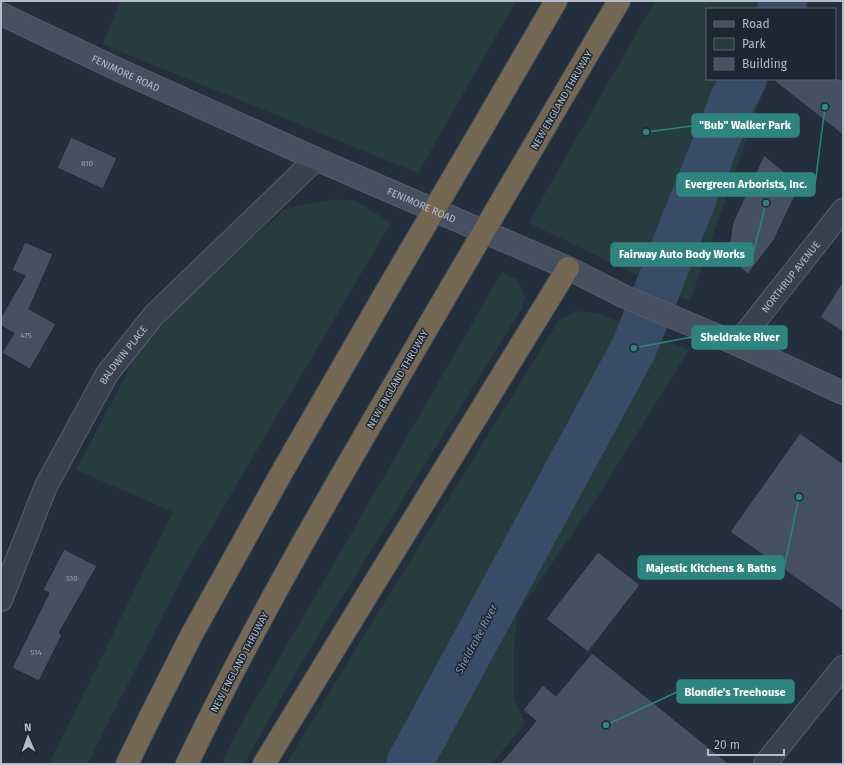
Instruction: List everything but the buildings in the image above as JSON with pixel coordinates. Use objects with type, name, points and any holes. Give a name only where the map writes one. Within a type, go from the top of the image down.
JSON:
[{"type":"highway","points":[[127,764],[192,634],[282,472],[556,1]]},
{"type":"highway","name":"NEW ENGLAND THRUWAY","points":[[187,764],[239,659],[326,502],[619,1]]},
{"type":"highway","points":[[264,764],[360,605],[568,268]]},
{"type":"street","name":"FENIMORE ROAD","points":[[1,14],[119,70],[316,159],[568,268],[625,297],[737,344],[843,393]]},
{"type":"street","name":"BALDWIN PLACE","points":[[1,600],[46,486],[107,374],[154,315],[316,159]]},
{"type":"street","name":"NORTHRUP AVENUE","points":[[737,344],[843,210]]},
{"type":"street","points":[[765,764],[843,667]]},
{"type":"green space","points":[[121,1],[516,1],[418,173],[102,44]]},
{"type":"green space","points":[[655,1],[796,1],[792,8],[706,8],[706,80],[764,80],[765,86],[690,301],[529,223]]},
{"type":"green space","points":[[335,199],[356,201],[391,223],[184,574],[88,764],[49,764],[173,512],[76,470],[139,350],[191,293],[284,209]]},
{"type":"green space","points":[[502,272],[518,280],[525,297],[521,310],[301,663],[244,764],[222,764],[231,742]]},
{"type":"green space","points":[[577,311],[601,314],[689,350],[596,499],[518,613],[514,647],[514,699],[525,723],[492,764],[286,764],[559,320]]},
{"type":"waterway","name":"Sheldrake River","points":[[780,8],[784,1]]},
{"type":"waterway","name":"Sheldrake River","points":[[409,764],[634,348],[733,99],[743,80]]},
{"type":"place","name":"Evergreen Arborists, Inc.","points":[[825,107]]},
{"type":"place","name":"\"Bub\" Walker Park","points":[[646,132]]},
{"type":"place","name":"Fairway Auto Body Works","points":[[766,203]]},
{"type":"place","name":"Sheldrake River","points":[[634,348]]},
{"type":"place","name":"Majestic Kitchens & Baths","points":[[799,497]]},
{"type":"place","name":"Blondie's Treehouse","points":[[606,725]]}]
